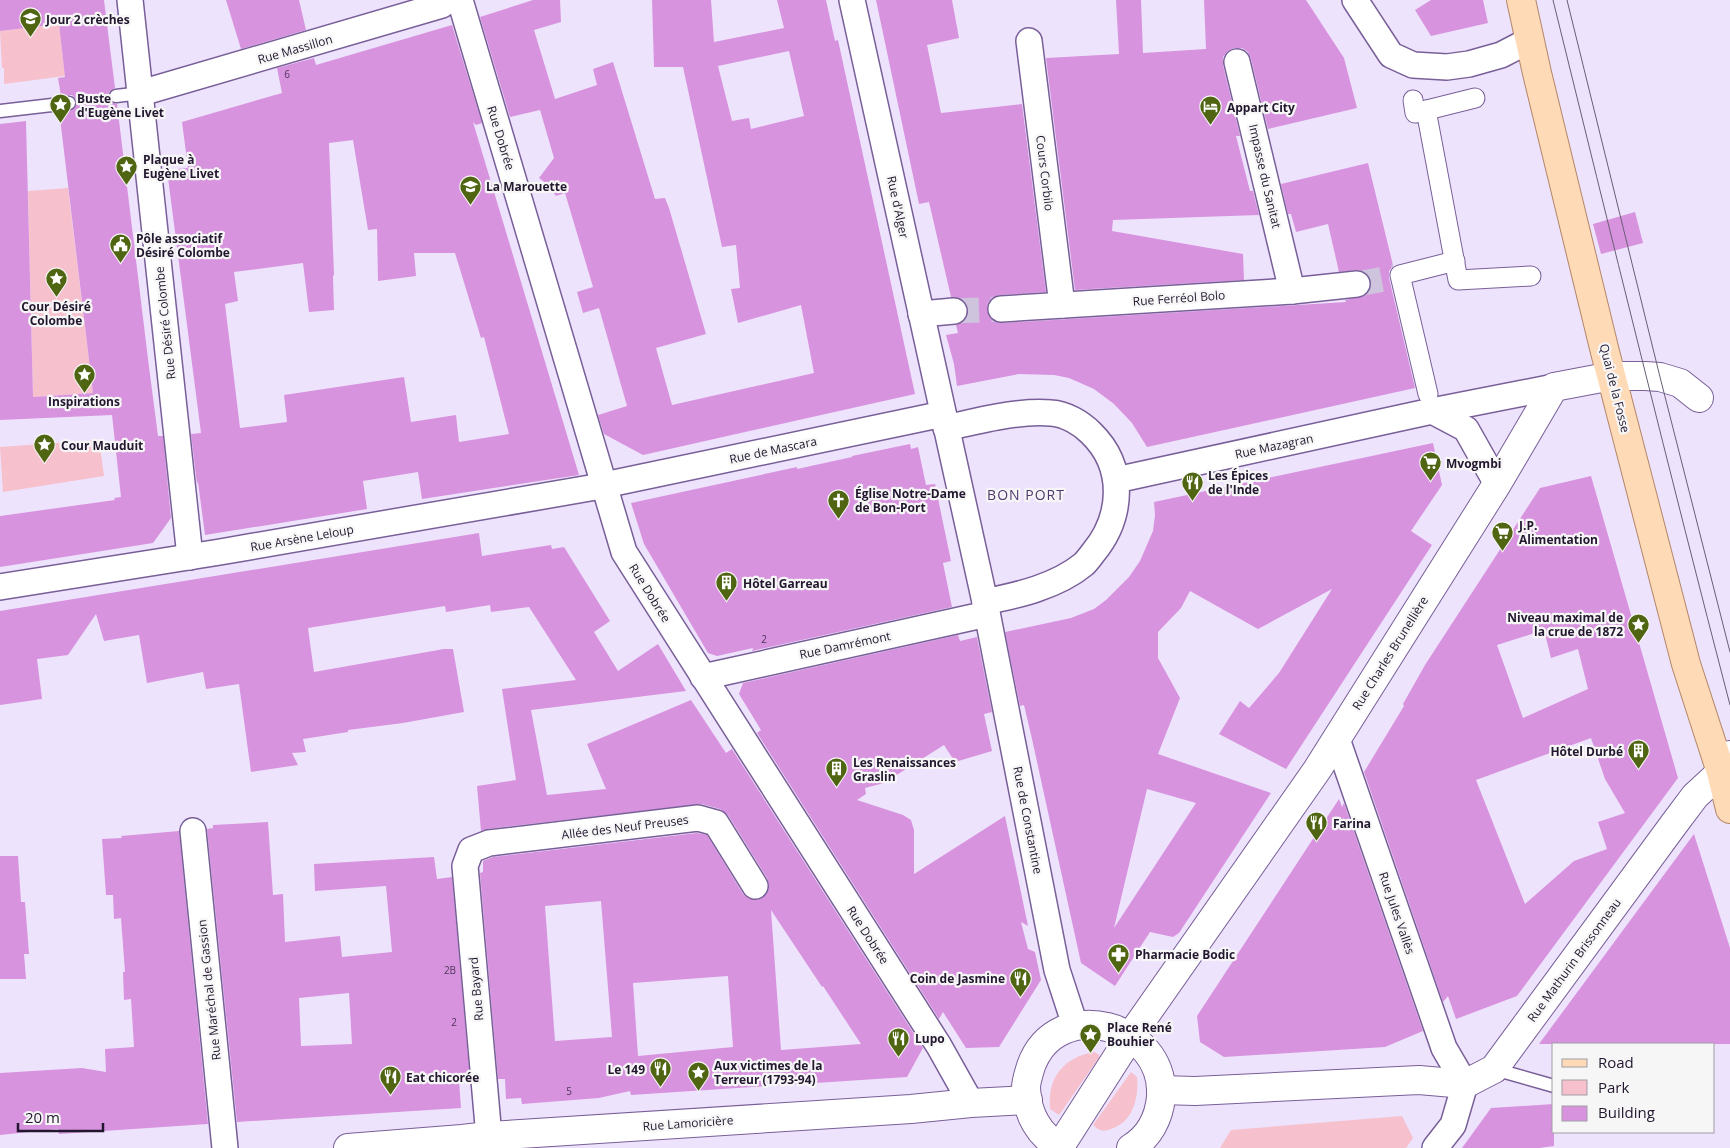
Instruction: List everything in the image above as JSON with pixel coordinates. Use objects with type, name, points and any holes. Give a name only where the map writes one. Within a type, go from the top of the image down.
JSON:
[{"type":"main road","name":"Quai de la Fosse","points":[[1522,0],[1539,82],[1686,664],[1726,763],[1730,809]]},
{"type":"main road","points":[[1554,388],[1612,376],[1660,378],[1680,383],[1699,398]]},
{"type":"main road","name":"Rue Charles Brunellière","points":[[1060,1148],[1130,1037],[1317,770],[1497,484],[1554,388]]},
{"type":"main road","name":"Rue Mathurin Brissonneau","points":[[1465,1084],[1494,1069],[1679,817],[1695,796],[1726,763]]},
{"type":"main road","points":[[1060,1148],[1051,1142],[1038,1128],[1033,1119],[1026,1088],[1028,1076],[1037,1053],[1053,1036],[1076,1025],[1098,1025],[1120,1031],[1144,1048],[1153,1059],[1159,1074],[1161,1090],[1160,1110],[1152,1128],[1139,1143],[1131,1148]]},
{"type":"main road","points":[[1161,1090],[1195,1091],[1419,1080],[1465,1084]]},
{"type":"main road","name":"Rue Lamoricière","points":[[348,1148],[462,1139],[490,1142],[1028,1100]]},
{"type":"street","name":"Rue Massillon","points":[[141,93],[442,6],[448,0]]},
{"type":"street","name":"Rue d'Alger","points":[[852,0],[944,421]]},
{"type":"street","points":[[1355,0],[1391,55],[1413,65],[1447,67],[1469,64],[1501,55],[1530,40]]},
{"type":"street","name":"Rue Désiré Colombe","points":[[135,1],[141,93],[190,557]]},
{"type":"street","name":"Rue Dobrée","points":[[463,10],[624,552],[939,1046],[971,1103]]},
{"type":"street","name":"Cours Corbilo","points":[[1029,41],[1062,305]]},
{"type":"street","name":"Impasse du Sanitat","points":[[1237,62],[1292,291]]},
{"type":"street","points":[[1475,98],[1419,105],[1458,280],[1531,276]]},
{"type":"street","points":[[1455,261],[1400,275],[1430,403],[1466,429],[1497,484]]},
{"type":"street","name":"Rue Ferréol Bolo","points":[[1001,309],[1292,291],[1357,284]]},
{"type":"street","points":[[921,314],[954,312]]},
{"type":"street","name":"Rue Mazagran","points":[[1116,480],[1430,403],[1554,388]]},
{"type":"street","name":"Rue de Mascara","points":[[604,486],[944,421],[975,421],[1023,414],[1052,413],[1067,417],[1083,425],[1108,454],[1116,480]]},
{"type":"street","name":"Rue de Constantine","points":[[944,421],[986,608],[1057,970],[1076,1025]]},
{"type":"street","name":"Rue Damrémont","points":[[703,677],[986,608],[1009,597],[1053,583],[1084,564],[1102,543],[1110,528],[1116,509],[1116,480]]},
{"type":"street","name":"Rue Arsène Leloup","points":[[0,587],[190,557],[604,486]]},
{"type":"street","name":"Rue Jules Vallès","points":[[1337,739],[1444,1048],[1465,1084]]},
{"type":"street","name":"Allée des Neuf Preuses","points":[[490,842],[698,818],[716,823],[755,886]]},
{"type":"street","name":"Rue Maréchal de Gassion","points":[[193,831],[225,1148]]},
{"type":"street","name":"Rue Bayard","points":[[490,842],[471,850],[465,866],[490,1142]]},
{"type":"street","points":[[1435,1148],[1453,1124],[1465,1084]]},
{"type":"lane","points":[[116,96],[141,93]]},
{"type":"lane","points":[[0,111],[69,102]]},
{"type":"lane","points":[[1494,1069],[1552,1085]]},
{"type":"green space","name":"Jour 2 crèches","points":[[59,24],[65,76],[4,84],[0,31]]},
{"type":"green space","points":[[68,188],[93,393],[33,397],[28,191]]},
{"type":"green space","points":[[99,440],[104,476],[3,492],[0,447]]},
{"type":"green space","points":[[1095,1052],[1100,1056],[1059,1115],[1050,1109],[1051,1087],[1060,1070],[1074,1059]]},
{"type":"green space","points":[[1131,1072],[1137,1077],[1137,1093],[1129,1115],[1119,1126],[1103,1131],[1097,1129],[1093,1125]]},
{"type":"green space","points":[[1402,1116],[1413,1138],[1406,1148],[1220,1148],[1231,1130]]},
{"type":"pier","points":[[1719,0],[1730,0],[1730,36],[1728,35]]},
{"type":"building","points":[[0,0],[104,0],[115,88],[109,92],[108,97],[112,103],[117,104],[158,436],[163,436],[171,518],[153,543],[0,567],[0,516],[115,500],[114,498],[121,497],[112,415],[0,420],[0,124],[26,121],[33,397],[93,393],[60,118],[64,117],[63,112],[74,109],[77,103],[72,95],[61,96],[58,78],[65,77],[59,24],[0,31]]},
{"type":"building","points":[[226,0],[299,0],[306,30],[241,49]]},
{"type":"building","points":[[533,0],[560,0],[561,22],[534,30],[555,99],[597,85],[593,69],[613,62],[655,199],[665,198],[669,208],[706,334],[656,348],[672,405],[814,373],[801,305],[738,323],[731,289],[740,288],[736,245],[722,247],[683,67],[654,67],[652,0],[711,0],[714,42],[784,28],[777,0],[826,0],[835,41],[838,40],[915,394],[643,455],[604,434],[598,415],[627,406],[599,308],[583,313],[577,292],[593,287],[565,193],[556,196],[547,184],[539,178],[554,158],[540,110],[510,117],[480,17]],"holes":[[[789,51],[804,116],[751,129],[749,118],[732,121],[718,66]]]},
{"type":"building","points":[[876,0],[952,0],[959,38],[927,45],[941,113],[1022,104],[1046,292],[994,297],[988,302],[987,309],[989,316],[994,322],[1346,302],[1345,300],[1365,296],[1370,289],[1371,282],[1369,276],[1363,271],[1356,270],[1339,272],[1328,224],[1296,232],[1291,214],[1288,214],[1281,184],[1368,163],[1392,261],[1393,266],[1389,271],[1389,278],[1415,388],[1147,447],[1132,423],[1114,404],[1094,389],[1069,378],[1054,375],[1019,374],[957,386],[954,364],[946,335],[958,333],[956,325],[963,322],[967,317],[968,309],[965,302],[960,298],[951,297],[929,202],[919,204]]},
{"type":"building","points":[[1116,0],[1141,0],[1143,53],[1206,49],[1204,0],[1306,0],[1344,58],[1357,108],[1268,129],[1248,52],[1242,48],[1234,48],[1223,57],[1223,65],[1240,136],[1236,136],[1250,191],[1253,191],[1259,215],[1113,220],[1112,231],[1243,254],[1244,280],[1075,290],[1046,58],[1119,54]]},
{"type":"building","points":[[1431,0],[1483,0],[1488,23],[1431,36],[1415,10]]},
{"type":"building","points":[[452,25],[482,123],[476,125],[473,122],[579,475],[422,499],[418,472],[363,481],[367,509],[205,535],[191,434],[201,433],[167,170],[188,168],[182,122],[282,93],[277,68],[314,58],[316,65]],"holes":[[[353,140],[368,230],[377,229],[378,281],[416,276],[414,253],[455,253],[481,338],[484,337],[509,434],[459,442],[456,415],[411,422],[404,377],[284,395],[287,422],[240,428],[225,304],[238,301],[234,272],[303,263],[309,312],[334,310],[329,143]]]},
{"type":"building","points":[[1635,212],[1643,243],[1601,254],[1593,224]]},
{"type":"building","points":[[1433,443],[1442,485],[1411,531],[1432,545],[1286,769],[1219,734],[1240,701],[1249,708],[1279,673],[1332,589],[1258,629],[1190,591],[1181,608],[1158,632],[1158,658],[1180,698],[1158,754],[1271,793],[1179,933],[1173,937],[1150,932],[1115,986],[1081,963],[1032,739],[1024,705],[1020,706],[1005,632],[1071,618],[1094,609],[1106,600],[1129,577],[1140,561],[1153,531],[1154,502]],"holes":[[[1147,789],[1196,803],[1114,928]]]},
{"type":"building","name":"Église Notre-Dame de Bon-Port","points":[[910,444],[911,449],[918,447],[926,485],[935,484],[951,561],[943,563],[952,607],[752,651],[753,648],[717,656],[708,653],[644,544],[631,503]]},
{"type":"building","points":[[1591,476],[1678,778],[1517,996],[1456,1019],[1448,996],[1443,1002],[1364,772],[1404,706],[1403,704],[1425,665],[1540,488]],"holes":[[[1544,630],[1551,658],[1578,649],[1588,689],[1523,718],[1497,645]],[[1591,738],[1605,779],[1625,813],[1598,822],[1607,849],[1574,861],[1525,904],[1476,780]]]},
{"type":"building","points":[[479,533],[482,556],[551,545],[552,549],[564,547],[610,621],[594,632],[618,671],[658,644],[686,691],[531,710],[547,795],[606,789],[587,744],[691,700],[726,753],[732,749],[923,1048],[907,1077],[631,1095],[630,1091],[599,1098],[522,1104],[521,1098],[506,1099],[505,1079],[498,1079],[480,873],[483,872],[483,861],[493,857],[697,833],[707,835],[743,894],[748,898],[755,900],[762,898],[767,893],[769,886],[767,878],[728,815],[720,809],[702,804],[481,831],[477,786],[516,780],[502,689],[576,680],[529,607],[491,612],[490,605],[446,612],[445,606],[308,628],[314,672],[453,649],[464,712],[303,739],[306,752],[292,753],[298,765],[251,772],[239,684],[206,689],[203,672],[147,683],[139,635],[104,641],[96,614],[68,655],[37,659],[42,699],[0,705],[0,611]],"holes":[[[601,901],[612,1037],[555,1041],[545,906]],[[771,910],[861,1044],[781,1050]],[[728,976],[733,1047],[638,1056],[633,983]]]},
{"type":"building","points":[[958,635],[960,641],[977,637],[992,712],[984,714],[992,751],[955,762],[944,745],[884,783],[865,788],[866,794],[857,800],[903,815],[911,820],[914,830],[914,874],[1005,816],[1028,926],[1021,922],[1028,949],[1035,952],[1041,980],[999,1047],[966,1048],[943,1012],[939,1019],[757,733],[761,730],[739,694],[743,683]]},
{"type":"building","points":[[1339,799],[1342,807],[1344,803],[1423,1031],[1385,1047],[1224,1057],[1200,1042],[1197,1016]]},
{"type":"building","points":[[268,822],[273,895],[283,894],[285,942],[340,936],[342,957],[392,952],[386,886],[315,891],[314,864],[434,857],[437,879],[452,877],[470,1080],[459,1081],[461,1108],[237,1122],[207,829],[213,828],[213,825]],"holes":[[[349,993],[352,1044],[301,1046],[299,998]]]},
{"type":"building","points":[[179,831],[208,1124],[59,1134],[58,1129],[0,1135],[0,1073],[82,1068],[106,1072],[105,1049],[134,1047],[131,999],[124,1000],[123,972],[125,972],[121,918],[114,919],[113,895],[106,895],[102,839]]},
{"type":"building","points":[[1694,834],[1730,948],[1730,1044],[1539,1044]]},
{"type":"building","points":[[0,856],[18,856],[21,902],[25,902],[29,954],[24,954],[26,979],[0,979]]},
{"type":"building","points":[[1552,1104],[1554,1146],[1539,1148],[1462,1148],[1491,1108]]},
{"type":"tunnel","points":[[1357,284],[1395,277]]},
{"type":"tunnel","points":[[954,311],[1001,309]]},
{"type":"tram line","points":[[1553,0],[1662,441],[1730,705]]},
{"type":"tram line","points":[[1567,0],[1730,652]]},
{"type":"place","name":"Jour 2 crèches","points":[[30,38]]},
{"type":"place","name":"Buste d'Eugène Livet","points":[[61,124]]},
{"type":"place","name":"Appart City","points":[[1211,126]]},
{"type":"place","name":"Plaque à Eugène Livet","points":[[127,185]]},
{"type":"place","name":"La Marouette","points":[[470,205]]},
{"type":"place","name":"Pôle associatif Désiré Colombe","points":[[120,264]]},
{"type":"place","name":"Cour Désiré Colombe","points":[[56,298]]},
{"type":"place","name":"Inspirations","points":[[84,393]]},
{"type":"place","name":"Cour Mauduit","points":[[45,464]]},
{"type":"place","name":"Mvogmbi","points":[[1430,482]]},
{"type":"place","name":"Les Épices de l'Inde","points":[[1192,501]]},
{"type":"place","name":"Église Notre-Dame de Bon-Port","points":[[839,519]]},
{"type":"place","name":"J.P. Alimentation","points":[[1503,551]]},
{"type":"place","name":"Hôtel Garreau","points":[[727,602]]},
{"type":"place","name":"Niveau maximal de la crue de 1872","points":[[1639,643]]},
{"type":"place","name":"Hôtel Durbé","points":[[1639,770]]},
{"type":"place","name":"Les Renaissances Graslin","points":[[837,788]]},
{"type":"place","name":"Farina","points":[[1317,842]]},
{"type":"place","name":"Pharmacie Bodic","points":[[1119,973]]},
{"type":"place","name":"Coin de Jasmine","points":[[1021,997]]},
{"type":"place","name":"Place René Bouhier","points":[[1091,1053]]},
{"type":"place","name":"Lupo","points":[[899,1057]]},
{"type":"place","name":"Le 149","points":[[661,1088]]},
{"type":"place","name":"Aux victimes de la Terreur (1793-94)","points":[[698,1091]]},
{"type":"place","name":"Eat chicorée","points":[[390,1096]]},
{"type":"district","name":"BON PORT","points":[[1026,494]]}]
